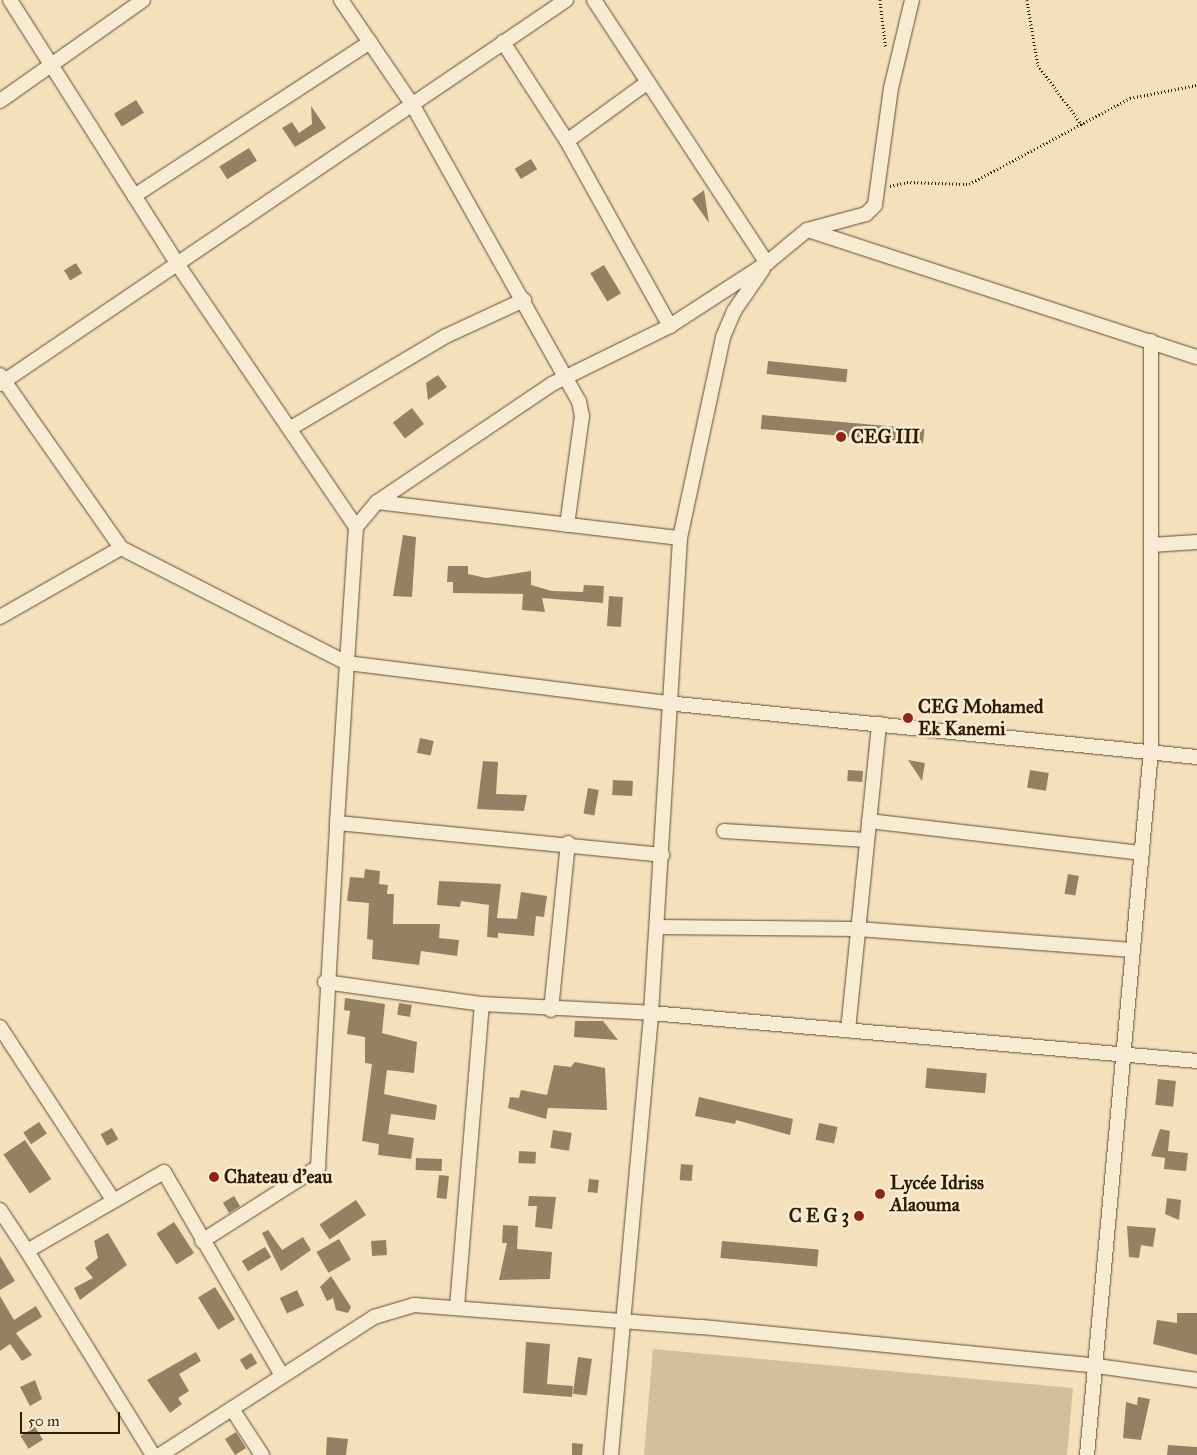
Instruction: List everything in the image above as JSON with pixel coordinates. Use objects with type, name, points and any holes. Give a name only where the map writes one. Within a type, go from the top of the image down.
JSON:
[{"type":"street","points":[[10,0],[178,265],[291,428],[356,528]]},
{"type":"street","points":[[0,101],[143,0]]},
{"type":"street","points":[[342,0],[412,104],[567,376],[582,416],[567,525]]},
{"type":"street","points":[[566,0],[178,265],[2,380],[121,548],[348,663],[667,703],[1197,757]]},
{"type":"street","points":[[594,0],[767,263]]},
{"type":"street","points":[[202,1241],[318,1167],[324,982],[348,663],[356,528],[377,502],[567,376],[670,326],[767,263],[807,230],[866,214],[875,205],[891,88],[912,0]]},
{"type":"street","points":[[134,196],[370,42]]},
{"type":"street","points":[[503,42],[567,141],[670,326]]},
{"type":"street","points":[[567,141],[648,82]]},
{"type":"street","points":[[807,230],[1197,357]]},
{"type":"street","points":[[611,1455],[620,1321],[651,1013],[662,855],[667,703],[680,538],[722,337],[734,311],[767,263]]},
{"type":"street","points":[[291,428],[446,336],[524,300]]},
{"type":"street","points":[[1087,1455],[1097,1366],[1120,1053],[1151,751],[1151,341]]},
{"type":"street","points":[[377,502],[680,538]]},
{"type":"street","points":[[1151,545],[1197,542]]},
{"type":"street","points":[[0,617],[121,548]]},
{"type":"street","points":[[848,1030],[879,724]]},
{"type":"street","points":[[869,821],[1142,853]]},
{"type":"street","points":[[336,823],[568,843],[662,855]]},
{"type":"street","points":[[724,831],[867,840]]},
{"type":"street","points":[[551,1010],[568,843]]},
{"type":"street","points":[[657,927],[858,929],[1132,950]]},
{"type":"street","points":[[324,982],[482,1004],[551,1010],[651,1013],[1197,1061]]},
{"type":"street","points":[[457,1307],[482,1004]]},
{"type":"street","points":[[0,1028],[113,1200]]},
{"type":"street","points":[[27,1250],[164,1172],[202,1241],[281,1374]]},
{"type":"street","points":[[0,1210],[27,1250],[153,1455]]},
{"type":"street","points":[[160,1455],[232,1409],[281,1374],[394,1308],[457,1307],[620,1321],[1097,1366],[1197,1380]]},
{"type":"street","points":[[232,1409],[262,1455]]},
{"type":"path","points":[[880,0],[887,58]]},
{"type":"path","points":[[1027,0],[1038,65],[1083,126]]},
{"type":"path","points":[[877,190],[907,182],[969,184],[1083,126],[1130,98],[1197,85]]},
{"type":"shaded area","points":[[653,1349],[1073,1388],[1067,1455],[644,1455]]},
{"type":"building","points":[[136,100],[144,113],[122,126],[114,114]]},
{"type":"building","points":[[311,106],[326,128],[295,147],[282,128],[292,122],[299,133],[312,124]]},
{"type":"building","points":[[249,148],[257,161],[227,179],[219,167]]},
{"type":"building","points":[[531,159],[537,169],[521,179],[515,169]]},
{"type":"building","points":[[704,190],[709,223],[692,199]]},
{"type":"building","points":[[76,263],[82,273],[70,280],[64,270]]},
{"type":"building","points":[[604,265],[621,293],[607,302],[590,273]]},
{"type":"building","points":[[768,361],[848,369],[846,382],[767,374]]},
{"type":"building","points":[[438,375],[447,387],[428,400],[426,383]]},
{"type":"building","points":[[412,408],[424,424],[405,438],[393,422]]},
{"type":"building","points":[[762,415],[924,429],[923,443],[761,429]]},
{"type":"building","points":[[403,535],[416,537],[412,597],[393,596]]},
{"type":"building","points":[[448,566],[468,566],[468,574],[486,578],[531,571],[531,585],[552,591],[583,592],[584,585],[604,586],[603,603],[542,598],[545,612],[522,610],[523,594],[453,593],[453,582],[447,582]]},
{"type":"building","points":[[609,596],[623,597],[621,627],[607,626]]},
{"type":"building","points":[[420,738],[434,741],[431,756],[417,753]]},
{"type":"building","points":[[908,760],[925,763],[922,781]]},
{"type":"building","points":[[483,761],[498,762],[496,794],[527,795],[524,811],[477,809]]},
{"type":"building","points":[[848,770],[863,771],[862,782],[847,781]]},
{"type":"building","points":[[1030,770],[1049,773],[1046,791],[1027,788]]},
{"type":"building","points":[[613,780],[633,781],[632,796],[612,795]]},
{"type":"building","points":[[588,788],[599,790],[594,816],[583,814]]},
{"type":"building","points":[[365,869],[380,871],[379,884],[388,885],[387,894],[394,894],[393,924],[440,924],[439,938],[459,940],[457,956],[421,951],[419,965],[372,959],[373,940],[367,939],[369,903],[347,901],[350,877],[364,878]]},
{"type":"building","points":[[1068,874],[1079,876],[1075,896],[1065,894]]},
{"type":"building","points":[[439,881],[501,884],[497,918],[517,919],[521,892],[547,896],[544,917],[536,916],[534,936],[498,933],[498,938],[487,937],[489,905],[461,901],[460,907],[437,905]]},
{"type":"building","points":[[345,998],[385,1004],[382,1033],[417,1042],[414,1073],[387,1070],[384,1094],[437,1105],[435,1120],[391,1114],[388,1134],[414,1138],[411,1159],[378,1155],[379,1144],[362,1141],[372,1064],[365,1063],[365,1037],[347,1034],[350,1011],[344,1010]]},
{"type":"building","points":[[399,1003],[412,1005],[410,1017],[397,1015]]},
{"type":"building","points":[[575,1021],[603,1021],[618,1040],[574,1037]]},
{"type":"building","points":[[575,1062],[605,1068],[607,1110],[548,1108],[546,1119],[508,1108],[510,1097],[519,1098],[521,1090],[547,1095],[554,1065],[571,1067]]},
{"type":"building","points":[[927,1068],[987,1073],[985,1093],[925,1088]]},
{"type":"building","points":[[1158,1079],[1176,1081],[1173,1107],[1155,1105]]},
{"type":"building","points":[[699,1097],[793,1119],[790,1135],[736,1120],[735,1124],[695,1116]]},
{"type":"building","points":[[39,1122],[47,1134],[31,1144],[23,1133]]},
{"type":"building","points":[[819,1123],[838,1127],[834,1144],[815,1140]]},
{"type":"building","points":[[112,1128],[118,1139],[107,1146],[101,1134]]},
{"type":"building","points":[[1160,1129],[1170,1131],[1168,1151],[1188,1153],[1186,1171],[1164,1169],[1165,1158],[1151,1156]]},
{"type":"building","points":[[553,1130],[572,1133],[569,1151],[550,1148]]},
{"type":"building","points":[[25,1140],[51,1179],[30,1194],[3,1155]]},
{"type":"building","points":[[519,1151],[536,1152],[535,1164],[518,1163]]},
{"type":"building","points":[[416,1158],[442,1159],[442,1171],[416,1170]]},
{"type":"building","points":[[681,1164],[693,1165],[692,1181],[680,1180]]},
{"type":"building","points":[[439,1175],[449,1176],[447,1199],[437,1198]]},
{"type":"building","points":[[589,1179],[599,1180],[598,1193],[588,1192]]},
{"type":"building","points":[[234,1196],[240,1206],[229,1213],[223,1203]]},
{"type":"building","points":[[529,1196],[556,1197],[552,1229],[535,1227],[537,1206],[528,1206]]},
{"type":"building","points":[[1167,1198],[1181,1200],[1179,1220],[1165,1214]]},
{"type":"building","points":[[356,1200],[366,1215],[330,1240],[320,1225]]},
{"type":"building","points":[[174,1222],[194,1253],[177,1264],[156,1233]]},
{"type":"building","points":[[503,1225],[518,1226],[517,1249],[552,1252],[550,1279],[499,1280],[507,1243],[502,1243]]},
{"type":"building","points":[[1127,1226],[1156,1228],[1153,1247],[1141,1245],[1139,1258],[1129,1257]]},
{"type":"building","points":[[268,1230],[282,1250],[303,1237],[311,1250],[281,1271],[262,1233]]},
{"type":"building","points":[[108,1233],[127,1265],[80,1300],[74,1288],[93,1278],[85,1268],[98,1258],[94,1241]]},
{"type":"building","points":[[339,1239],[351,1260],[328,1273],[316,1252]]},
{"type":"building","points":[[386,1240],[387,1255],[372,1256],[371,1241]]},
{"type":"building","points":[[722,1241],[819,1249],[817,1266],[721,1258]]},
{"type":"building","points":[[265,1247],[271,1257],[248,1271],[242,1261]]},
{"type":"building","points":[[0,1256],[15,1281],[0,1290]]},
{"type":"building","points":[[331,1276],[351,1307],[348,1313],[336,1310],[333,1298],[327,1301],[320,1287]]},
{"type":"building","points":[[215,1287],[235,1319],[218,1330],[198,1298]]},
{"type":"building","points":[[297,1290],[304,1305],[287,1313],[280,1298]]},
{"type":"building","points":[[0,1296],[14,1320],[36,1306],[42,1317],[16,1333],[32,1355],[22,1361],[10,1344],[0,1351]]},
{"type":"building","points":[[1177,1313],[1197,1313],[1197,1355],[1153,1344],[1157,1320],[1177,1323]]},
{"type":"building","points":[[526,1342],[550,1344],[547,1384],[573,1386],[572,1397],[523,1393]]},
{"type":"building","points":[[196,1352],[201,1361],[179,1374],[189,1391],[178,1398],[182,1404],[170,1413],[147,1380]]},
{"type":"building","points":[[251,1353],[257,1363],[246,1370],[240,1360]]},
{"type":"building","points":[[578,1357],[592,1359],[587,1396],[573,1394]]},
{"type":"building","points":[[35,1380],[42,1399],[30,1406],[20,1387]]},
{"type":"building","points":[[1138,1397],[1150,1399],[1141,1440],[1123,1438],[1126,1402],[1137,1405]]},
{"type":"building","points":[[35,1427],[43,1440],[29,1449],[21,1436]]},
{"type":"building","points":[[236,1432],[246,1448],[235,1455],[225,1439]]},
{"type":"building","points":[[327,1437],[348,1439],[346,1455],[326,1455]]},
{"type":"building","points":[[572,1443],[583,1444],[582,1455],[572,1455]]},
{"type":"building","points":[[1168,1445],[1197,1447],[1197,1455],[1167,1455]]},
{"type":"place","name":"CEG III","points":[[841,437]]},
{"type":"place","name":"CEG Mohamed Ek Kanemi","points":[[908,718]]},
{"type":"place","name":"Chateau d'eau","points":[[214,1177]]},
{"type":"place","name":"Lycée Idriss Alaouma","points":[[880,1194]]},
{"type":"place","name":"C E G 3","points":[[859,1216]]}]
